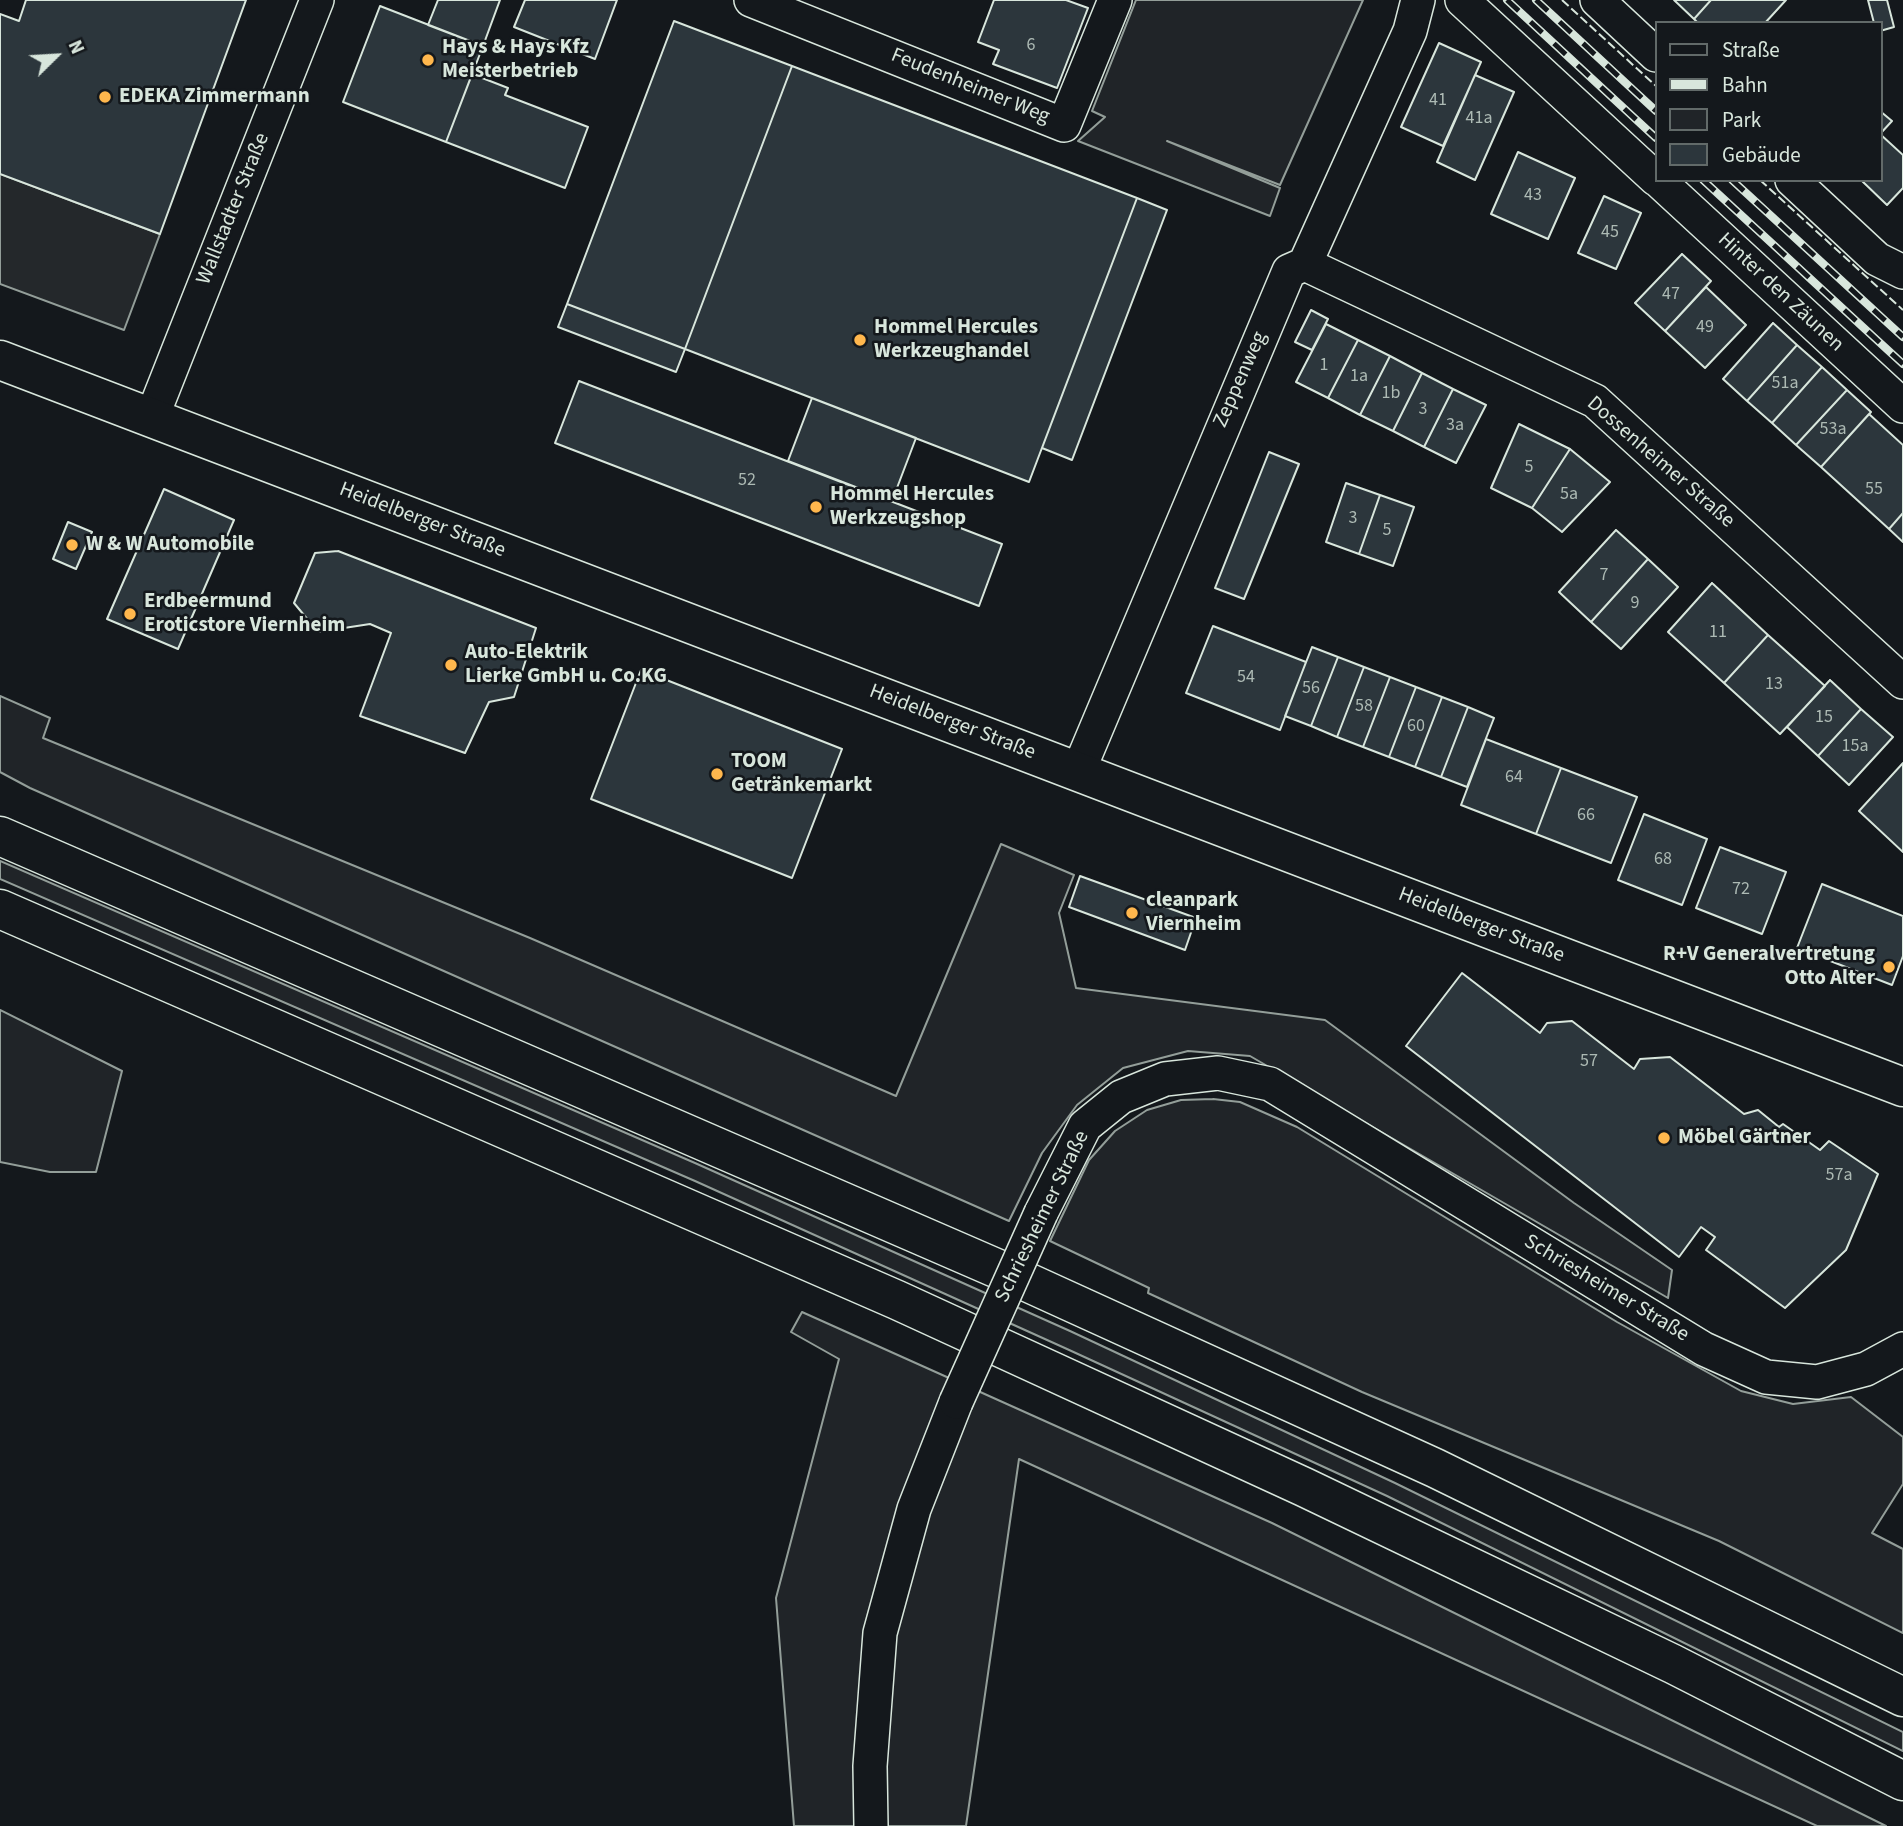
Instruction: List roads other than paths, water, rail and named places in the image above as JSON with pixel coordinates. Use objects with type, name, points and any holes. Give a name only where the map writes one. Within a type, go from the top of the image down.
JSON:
[{"type":"main road","name":"Heidelberger Straße","points":[[0,360],[1903,1087]]},
{"type":"main road","points":[[0,835],[1005,1272],[1447,1474],[1903,1697]]},
{"type":"main road","points":[[0,909],[910,1306],[1341,1504],[1673,1664],[1903,1781]]},
{"type":"street","name":"Wallstadter Straße","points":[[152,418],[317,0]]},
{"type":"street","name":"Feudenheimer Weg","points":[[751,0],[1064,125],[1115,0]]},
{"type":"street","name":"Zeppenweg","points":[[1078,772],[1217,436],[1289,271],[1305,264],[1410,31],[1418,0]]},
{"type":"street","name":"Hinter den Zäunen","points":[[1462,0],[1654,177]]},
{"type":"street","points":[[1597,0],[1654,53]]},
{"type":"street","name":"Hinter den Zäunen","points":[[1659,182],[1903,406]]},
{"type":"street","points":[[1794,182],[1877,259],[1903,272]]},
{"type":"street","name":"Dossenheimer Straße","points":[[1305,264],[1595,401],[1903,682]]},
{"type":"street","name":"Schriesheimer Straße","points":[[871,1826],[870,1766],[880,1633],[914,1508],[956,1402],[1041,1213],[1085,1126],[1122,1097],[1165,1079],[1217,1073],[1270,1084],[1704,1349],[1766,1377],[1817,1382],[1866,1369],[1903,1349]]},
{"type":"railway","points":[[1507,0],[1654,136]]},
{"type":"railway","points":[[1536,0],[1654,109]]},
{"type":"railway","points":[[1705,182],[1903,364]]},
{"type":"railway","points":[[1734,182],[1903,337]]},
{"type":"place","name":"Hays & Hays Kfz Meisterbetrieb","points":[[428,60]]},
{"type":"place","name":"EDEKA Zimmermann","points":[[105,97]]},
{"type":"place","name":"Hommel Hercules Werkzeughandel","points":[[860,340]]},
{"type":"place","name":"Hommel Hercules Werkzeugshop","points":[[816,507]]},
{"type":"place","name":"W & W Automobile","points":[[72,545]]},
{"type":"place","name":"Erdbeermund Eroticstore Viernheim","points":[[130,614]]},
{"type":"place","name":"Auto-Elektrik Lierke GmbH u. Co.KG","points":[[451,665]]},
{"type":"place","name":"TOOM Getränkemarkt","points":[[717,774]]},
{"type":"place","name":"cleanpark Viernheim","points":[[1132,913]]},
{"type":"place","name":"R+V Generalvertretung Otto Alter","points":[[1889,967]]},
{"type":"place","name":"Möbel Gärtner","points":[[1664,1138]]}]
